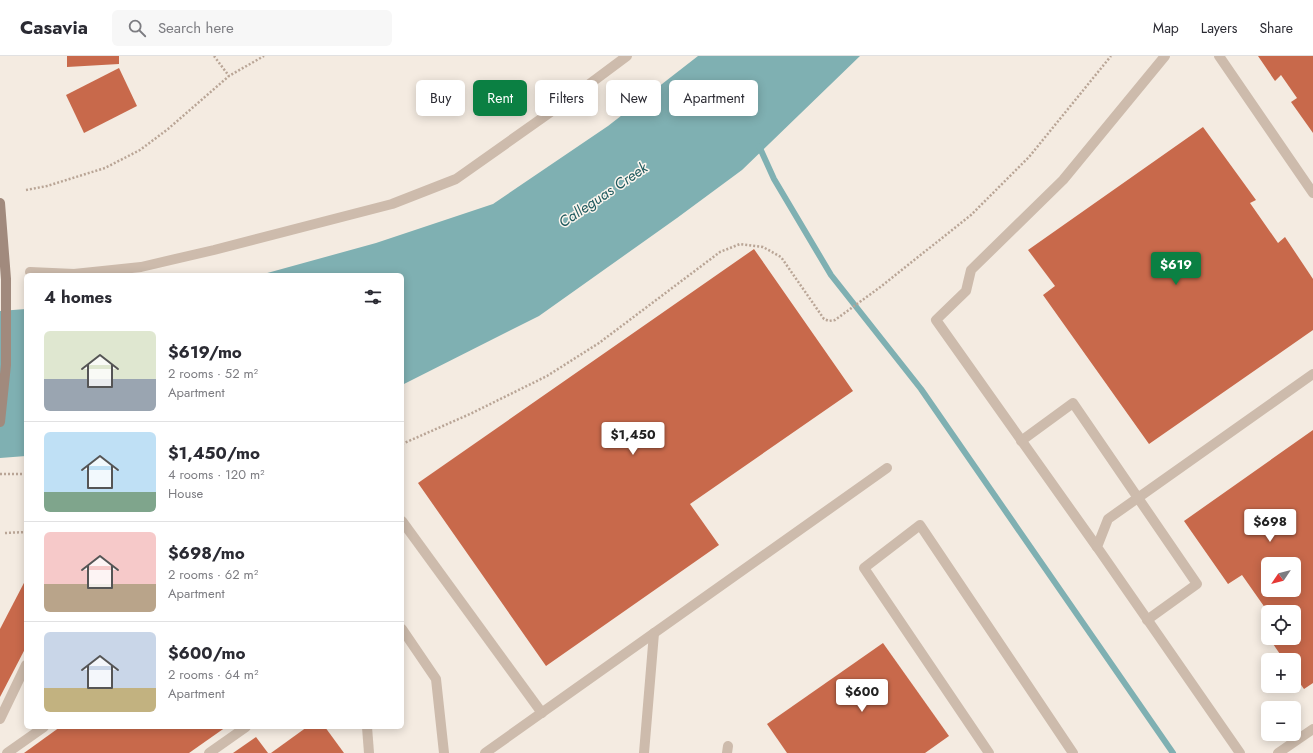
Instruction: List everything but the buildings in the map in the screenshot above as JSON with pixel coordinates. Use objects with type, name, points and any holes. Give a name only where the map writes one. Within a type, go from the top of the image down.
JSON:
[{"type":"main road","points":[[0,203],[6,279],[6,365],[0,422]]},
{"type":"lane","points":[[84,273],[141,267],[392,204],[456,179],[627,56]]},
{"type":"lane","points":[[1165,56],[1063,180],[971,270],[966,292],[936,320],[1240,753]]},
{"type":"lane","points":[[1219,56],[1313,193]]},
{"type":"lane","points":[[30,272],[52,273]]},
{"type":"lane","points":[[1096,547],[1108,519],[1313,374]]},
{"type":"lane","points":[[1021,441],[1073,403],[1197,584],[1147,620]]},
{"type":"lane","points":[[486,753],[887,468]]},
{"type":"lane","points":[[404,524],[542,713]]},
{"type":"lane","points":[[989,753],[864,568],[920,526],[1073,753]]},
{"type":"lane","points":[[404,633],[436,679],[444,753]]},
{"type":"lane","points":[[644,753],[654,633]]},
{"type":"lane","points":[[0,719],[24,669]]},
{"type":"lane","points":[[7,753],[41,729]]},
{"type":"lane","points":[[209,753],[243,729]]},
{"type":"lane","points":[[367,729],[369,753]]},
{"type":"lane","points":[[1278,753],[1313,729]]},
{"type":"path","points":[[214,56],[229,76]]},
{"type":"path","points":[[26,190],[47,186],[105,168],[140,150],[168,129],[229,76],[264,56]]},
{"type":"path","points":[[404,443],[470,414],[547,376],[599,343],[720,252],[740,244],[762,247],[781,257],[824,319],[829,321],[835,320],[879,288],[971,214],[1029,157],[1111,56]]},
{"type":"path","points":[[0,474],[24,474]]},
{"type":"path","points":[[5,533],[24,532]]},
{"type":"water","name":"Calleguas Creek","points":[[698,56],[860,56],[742,170],[677,218],[539,316],[404,384],[404,273],[267,273],[376,243],[493,204],[621,116],[661,116],[661,85]]},
{"type":"water","points":[[24,309],[24,456],[0,458],[0,311]]},
{"type":"waterway","points":[[759,146],[774,179],[831,275],[921,389],[1173,753]]}]
